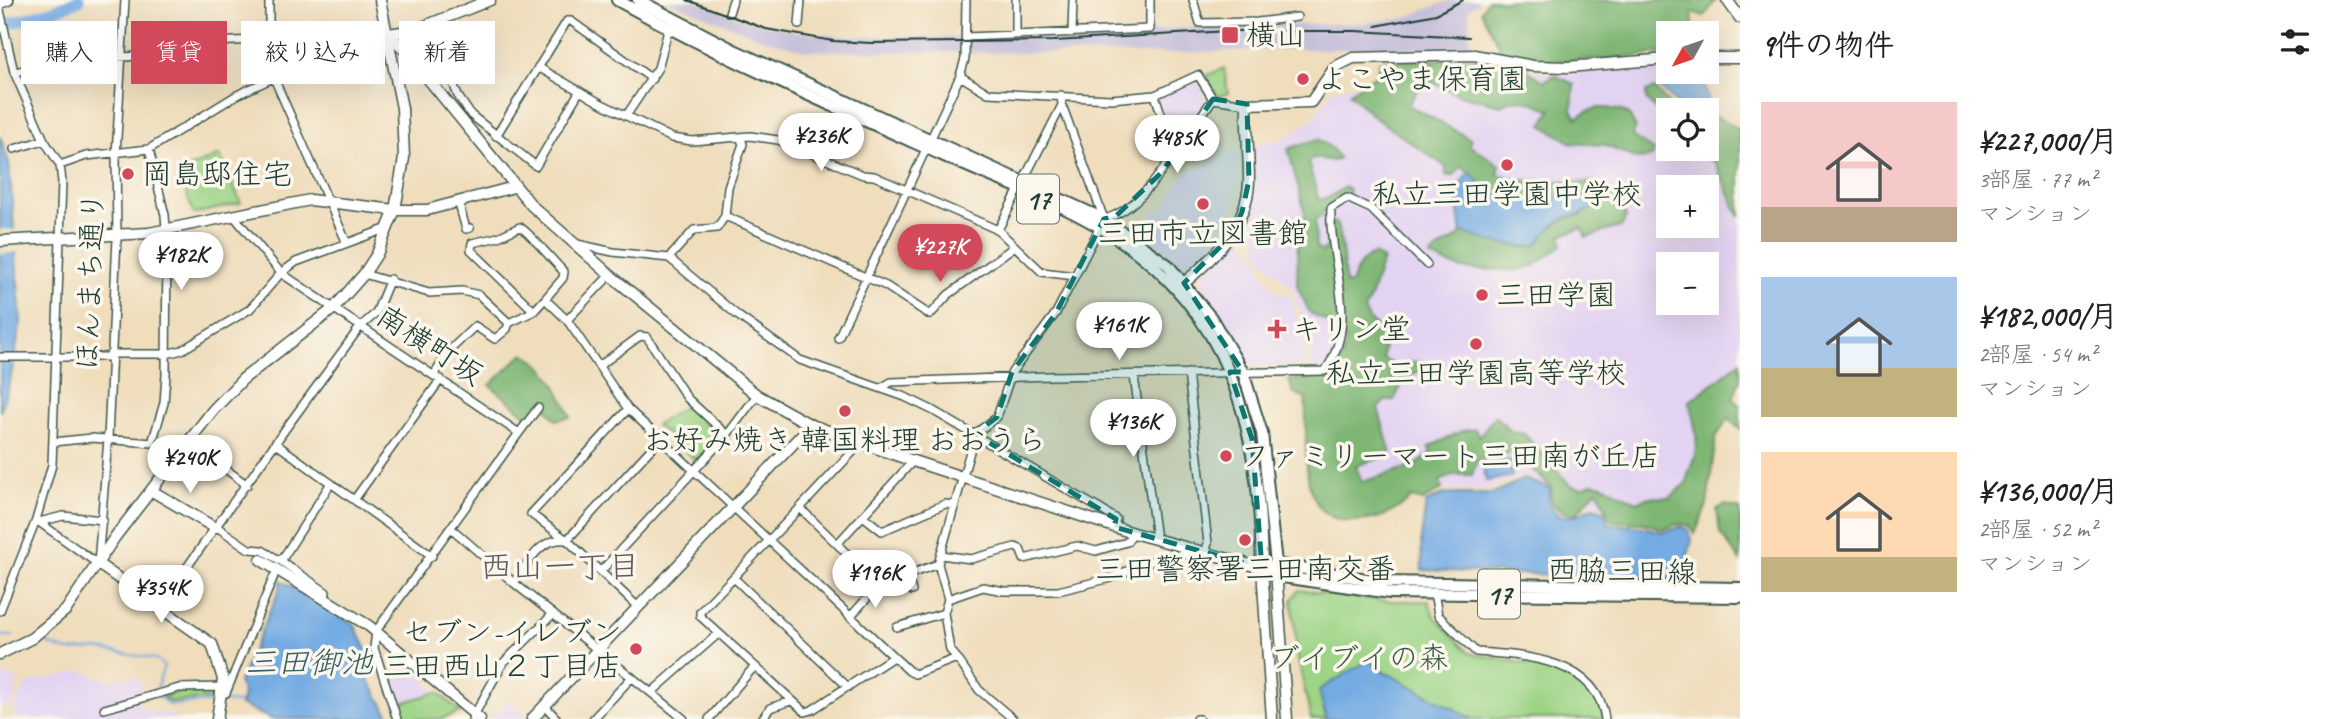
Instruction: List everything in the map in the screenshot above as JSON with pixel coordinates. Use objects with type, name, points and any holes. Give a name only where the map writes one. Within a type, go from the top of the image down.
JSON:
[{"type":"main road","name":"17","points":[[617,0],[1102,223],[1180,286],[1218,329],[1243,372],[1262,433],[1276,570]]},
{"type":"main road","name":"17","points":[[638,0],[671,24]]},
{"type":"main road","name":"17","points":[[1180,286],[1230,372],[1252,439],[1261,525],[1262,568]]},
{"type":"main road","name":"西脇三田線","points":[[1262,568],[1384,582],[1740,589]]},
{"type":"main road","name":"西脇三田線","points":[[1276,570],[1363,591],[1740,597]]},
{"type":"street","points":[[0,3],[8,0]]},
{"type":"street","name":"ほんまち通り","points":[[98,564],[108,439],[117,237],[116,155],[125,0]]},
{"type":"street","points":[[269,0],[269,21]]},
{"type":"street","points":[[0,654],[48,627],[66,610],[115,537],[188,441],[243,379],[333,309],[365,274],[395,210],[404,141],[402,108],[380,0]]},
{"type":"street","points":[[385,34],[415,30],[490,0]]},
{"type":"street","points":[[729,13],[733,0]]},
{"type":"street","points":[[799,25],[800,0]]},
{"type":"street","points":[[838,338],[904,190],[960,76],[965,59],[966,0]]},
{"type":"street","points":[[1016,0],[1016,35]]},
{"type":"street","points":[[1072,33],[1073,0]]},
{"type":"street","points":[[966,37],[1150,29],[1150,0]]},
{"type":"street","points":[[1193,0],[1200,23],[1258,22],[1297,17]]},
{"type":"street","points":[[1727,0],[1740,18]]},
{"type":"street","points":[[0,10],[14,72],[44,140],[60,165],[53,442],[49,480],[38,521],[0,611]]},
{"type":"street","points":[[496,136],[563,24],[571,21],[652,79]]},
{"type":"street","points":[[626,116],[652,79],[671,24]]},
{"type":"street","points":[[388,34],[442,96],[514,187],[610,275],[757,395],[811,425],[913,461],[1133,533],[1262,568],[1272,719]]},
{"type":"street","points":[[14,72],[78,60],[155,55],[218,42],[241,41]]},
{"type":"street","points":[[960,76],[988,93],[1111,99],[1155,95],[1198,75],[1213,99],[1247,104],[1311,102],[1335,67],[1353,58],[1474,55],[1533,66],[1567,67],[1656,61]]},
{"type":"street","points":[[1719,58],[1740,58]]},
{"type":"street","points":[[538,67],[579,92],[672,138],[692,141],[740,136],[778,140],[998,229],[1042,272],[1075,276]]},
{"type":"street","points":[[60,165],[86,156],[116,155],[149,149],[256,84]]},
{"type":"street","points":[[276,84],[346,241]]},
{"type":"street","points":[[454,84],[463,106],[496,136],[536,166],[579,92]]},
{"type":"street","points":[[1061,95],[1102,223]]},
{"type":"street","points":[[1155,95],[1174,155]]},
{"type":"street","points":[[1013,719],[979,690],[950,650],[944,613],[948,599],[938,564],[960,476],[975,435],[997,417],[1009,379],[1056,313],[1102,223],[1116,216],[1147,189],[1213,99]]},
{"type":"street","points":[[1180,286],[1230,237],[1242,212],[1249,180],[1247,104]]},
{"type":"street","points":[[998,229],[1062,105]]},
{"type":"street","points":[[669,258],[694,230],[717,228],[725,216],[728,187],[743,144],[740,136]]},
{"type":"street","points":[[14,149],[44,140]]},
{"type":"street","points":[[53,442],[108,439],[152,443],[164,403],[167,229],[149,149]]},
{"type":"street","points":[[0,241],[117,237],[310,200],[395,210],[427,210],[459,204],[514,187]]},
{"type":"street","points":[[881,388],[891,382],[1325,371],[1334,358],[1342,320],[1331,208],[1347,198],[1371,209],[1427,265]]},
{"type":"street","points":[[459,204],[466,229],[470,228]]},
{"type":"street","name":"南横町坂","points":[[233,215],[281,273],[519,433]]},
{"type":"street","points":[[725,216],[866,278],[933,314],[948,295],[1015,246]]},
{"type":"street","points":[[354,500],[438,377],[449,351],[475,326],[495,339],[507,329],[509,323],[534,311],[564,278],[564,272],[539,248],[526,229],[520,227],[498,237],[472,243],[471,250],[534,311]]},
{"type":"street","points":[[0,357],[166,354],[181,350],[250,309],[281,273],[296,262],[346,241],[387,228]]},
{"type":"street","points":[[576,244],[613,252],[669,258],[737,315],[800,360],[881,388],[932,410],[1116,519],[1114,527]]},
{"type":"street","points":[[365,274],[390,279],[429,293],[462,291],[479,295],[509,323]]},
{"type":"street","points":[[567,320],[610,275]]},
{"type":"street","points":[[160,605],[360,327],[379,308],[390,279]]},
{"type":"street","points":[[545,299],[567,320],[628,409],[893,657],[915,674],[957,658]]},
{"type":"street","points":[[599,366],[640,336],[647,338],[687,398],[727,435]]},
{"type":"street","points":[[948,599],[983,587],[1004,591],[1058,591],[1107,579],[1157,559],[1184,554],[1198,559],[1205,554],[1208,543],[1188,373]]},
{"type":"street","points":[[1134,376],[1156,539]]},
{"type":"street","points":[[601,571],[727,435],[757,395]]},
{"type":"street","points":[[397,719],[374,648],[376,631],[538,408]]},
{"type":"street","points":[[628,409],[531,514],[567,540],[637,606]]},
{"type":"street","points":[[532,719],[732,505],[811,425]]},
{"type":"street","points":[[567,540],[660,439]]},
{"type":"street","points":[[188,441],[247,485]]},
{"type":"street","points":[[862,442],[700,612],[718,634],[805,712],[893,657]]},
{"type":"street","points":[[275,443],[432,556]]},
{"type":"street","points":[[838,543],[913,461]]},
{"type":"street","points":[[281,561],[331,483]]},
{"type":"street","points":[[152,491],[215,526],[249,549],[262,550],[281,561],[326,592],[325,599]]},
{"type":"street","points":[[863,516],[882,531],[945,505],[954,505]]},
{"type":"street","points":[[800,508],[879,584]]},
{"type":"street","points":[[38,521],[63,516],[103,520]]},
{"type":"street","points":[[38,521],[212,644],[223,679],[217,719]]},
{"type":"street","points":[[451,528],[514,583],[684,719]]},
{"type":"street","points":[[941,555],[971,559],[1015,547],[1020,549],[1024,559],[1077,547],[1096,551],[1126,542],[1133,533]]},
{"type":"street","points":[[514,583],[541,546],[554,539],[567,540]]},
{"type":"street","points":[[261,560],[376,631],[475,717],[503,663],[553,614]]},
{"type":"street","points":[[850,617],[879,584],[938,564]]},
{"type":"street","points":[[1276,570],[1287,719]]},
{"type":"street","points":[[907,575],[912,591]]},
{"type":"street","points":[[104,709],[179,688],[220,696],[226,692],[274,576]]},
{"type":"street","points":[[734,578],[848,687]]},
{"type":"street","points":[[1434,592],[1438,615],[1476,652],[1501,653],[1562,666],[1579,674],[1600,694],[1605,719]]},
{"type":"street","points":[[897,627],[944,613]]},
{"type":"street","points":[[652,692],[718,634]]},
{"type":"street","points":[[709,719],[754,667]]},
{"type":"street","points":[[593,719],[632,677]]},
{"type":"street","points":[[762,719],[770,708],[791,701]]},
{"type":"street","points":[[545,706],[557,719]]},
{"type":"highlighted area","points":[[1213,99],[1247,104],[1249,180],[1242,212],[1230,237],[1184,283],[1243,372],[1230,372],[1252,439],[1262,568],[1114,527],[1116,519],[975,434],[997,417],[1012,372],[1056,313],[1104,219],[1116,216],[1162,172]]},
{"type":"shaded area","points":[[666,0],[694,0],[741,19],[799,32],[841,36],[962,38],[1117,35],[1193,27],[1365,23],[1405,18],[1450,0],[1481,0],[1469,9],[1470,49],[1290,49],[1151,54],[807,51],[763,39]]},
{"type":"shaded area","name":"三田学園","points":[[1379,61],[1513,67],[1552,74],[1656,68],[1658,84],[1655,89],[1646,92],[1646,99],[1656,110],[1656,161],[1713,161],[1740,217],[1740,379],[1729,417],[1716,437],[1707,505],[1695,534],[1689,525],[1677,524],[1664,529],[1643,523],[1612,521],[1605,508],[1587,503],[1576,514],[1561,512],[1551,501],[1551,488],[1526,476],[1484,489],[1442,489],[1423,501],[1412,498],[1375,521],[1348,521],[1332,517],[1320,508],[1309,484],[1305,454],[1305,398],[1293,392],[1289,380],[1311,379],[1311,343],[1292,288],[1258,254],[1252,208],[1253,146],[1283,139],[1312,120],[1332,90],[1361,84],[1377,74]]},
{"type":"shaded area","points":[[1195,80],[1203,91],[1206,109],[1174,147],[1158,97]]},
{"type":"shaded area","points":[[1238,152],[1235,201],[1216,238],[1194,263],[1179,262],[1142,230],[1157,211],[1160,213],[1164,210],[1179,181],[1189,170],[1203,167],[1210,160]]},
{"type":"shaded area","points":[[1240,236],[1261,264],[1258,268],[1279,296],[1284,293],[1290,295],[1305,338],[1304,365],[1250,367],[1233,329],[1202,286],[1203,274]]},
{"type":"shaded area","points":[[80,671],[108,680],[137,677],[141,685],[138,707],[182,719],[18,719],[13,706],[28,683]]},
{"type":"shaded area","points":[[415,673],[436,691],[395,704],[388,681]]},
{"type":"shaded area","points":[[0,674],[15,678],[17,691],[12,704],[0,709]]},
{"type":"shaded area","points":[[509,700],[524,715],[520,719],[491,719]]},
{"type":"green space","points":[[1488,0],[1716,1],[1704,16],[1692,13],[1693,21],[1656,21],[1656,54],[1533,61],[1525,69],[1544,81],[1554,75],[1574,84],[1572,110],[1577,118],[1589,110],[1602,108],[1628,113],[1636,128],[1632,136],[1654,151],[1652,157],[1638,159],[1604,145],[1572,143],[1542,125],[1551,110],[1533,102],[1514,100],[1502,105],[1463,96],[1432,82],[1420,87],[1408,105],[1471,139],[1469,145],[1500,165],[1498,174],[1519,180],[1596,183],[1621,196],[1626,218],[1621,227],[1586,237],[1582,228],[1561,235],[1562,245],[1534,266],[1517,270],[1462,269],[1430,257],[1462,232],[1523,248],[1537,245],[1556,224],[1582,215],[1555,197],[1513,200],[1495,195],[1484,190],[1462,166],[1453,176],[1446,176],[1446,167],[1374,117],[1349,93],[1377,74],[1379,61],[1481,59],[1501,50],[1481,11]]},
{"type":"green space","points":[[1224,68],[1228,93],[1218,96],[1206,76]]},
{"type":"green space","points":[[1655,89],[1663,98],[1656,98],[1656,110],[1646,99],[1646,92]]},
{"type":"green space","points":[[1719,118],[1740,130],[1740,217],[1712,161],[1719,161]]},
{"type":"green space","points":[[1318,139],[1339,158],[1335,161],[1314,158],[1308,162],[1319,200],[1328,198],[1345,187],[1349,189],[1349,194],[1334,202],[1315,221],[1316,247],[1322,252],[1328,246],[1324,224],[1335,222],[1341,243],[1346,285],[1351,284],[1359,266],[1373,254],[1383,260],[1364,310],[1370,321],[1384,332],[1383,359],[1398,367],[1389,374],[1393,379],[1409,363],[1423,363],[1426,369],[1406,377],[1394,400],[1385,401],[1378,408],[1391,454],[1356,466],[1362,482],[1416,465],[1431,454],[1429,447],[1462,431],[1475,429],[1479,436],[1495,416],[1512,432],[1524,434],[1570,485],[1582,488],[1593,483],[1603,485],[1637,502],[1649,497],[1670,498],[1687,482],[1695,454],[1696,434],[1689,402],[1740,362],[1740,379],[1733,399],[1740,406],[1740,429],[1729,418],[1716,437],[1707,505],[1695,534],[1689,525],[1677,524],[1664,529],[1643,523],[1612,521],[1596,490],[1576,514],[1561,512],[1551,501],[1551,487],[1513,452],[1477,461],[1472,475],[1453,475],[1440,481],[1442,489],[1423,501],[1412,498],[1377,518],[1352,521],[1333,517],[1320,507],[1307,474],[1305,398],[1293,392],[1289,380],[1311,379],[1335,370],[1344,353],[1346,340],[1327,322],[1310,313],[1297,286],[1298,233],[1304,224],[1305,213],[1288,149]]},
{"type":"green space","points":[[220,155],[241,203],[194,214],[178,172]]},
{"type":"green space","points":[[524,353],[548,373],[571,417],[556,420],[545,406],[528,417],[490,385]]},
{"type":"green space","points":[[687,405],[719,439],[701,459],[694,459],[656,425]]},
{"type":"green space","points":[[1725,505],[1740,509],[1740,561],[1720,533],[1717,509]]},
{"type":"green space","name":"ブイブイの森","points":[[1299,590],[1384,601],[1429,601],[1434,616],[1469,653],[1568,672],[1596,695],[1605,719],[1311,719],[1297,654],[1292,600]]},
{"type":"green space","points":[[212,690],[213,699],[169,702],[163,697],[182,691]]},
{"type":"green space","points":[[437,692],[461,712],[441,719],[400,719],[396,705]]},
{"type":"water","points":[[1667,84],[1704,84],[1708,98],[1671,98],[1660,87]]},
{"type":"water","points":[[0,136],[9,163],[21,322],[10,381],[0,412]]},
{"type":"water","points":[[1471,172],[1483,186],[1512,198],[1579,197],[1595,201],[1587,211],[1558,222],[1537,245],[1499,243],[1462,232],[1457,208],[1458,192],[1460,184]]},
{"type":"water","points":[[1510,460],[1512,476],[1486,481],[1483,465]]},
{"type":"water","points":[[1524,479],[1550,488],[1548,501],[1558,516],[1575,516],[1592,507],[1604,510],[1609,524],[1663,532],[1681,527],[1688,529],[1692,539],[1682,580],[1422,570],[1421,538],[1426,503],[1444,494],[1491,494]]},
{"type":"water","name":"三田御池","points":[[280,580],[354,624],[370,656],[367,670],[370,682],[391,719],[272,719],[240,705],[243,695],[239,682],[280,588]]},
{"type":"water","points":[[1369,660],[1381,670],[1473,719],[1326,719],[1319,690]]},
{"type":"pier","points":[[0,229],[17,230],[19,252],[0,254]]},
{"type":"waterway","points":[[0,26],[53,11],[79,0]]},
{"type":"waterway","points":[[0,636],[13,636]]},
{"type":"waterway","points":[[48,644],[68,651],[98,649],[156,659],[164,666],[156,691]]},
{"type":"waterway","points":[[158,696],[169,705],[215,702]]},
{"type":"waterway","points":[[224,702],[240,703]]},
{"type":"railway","points":[[687,0],[766,29],[833,41],[871,43],[1054,41],[1229,31],[1355,31],[1469,37]]},
{"type":"railway","points":[[1376,26],[1436,14],[1463,0]]},
{"type":"place","name":"横山","points":[[1230,35]]},
{"type":"place","name":"よこやま保育園","points":[[1303,79]]},
{"type":"place","name":"私立三田学園中学校","points":[[1507,165]]},
{"type":"place","name":"岡島邸住宅","points":[[128,174]]},
{"type":"place","name":"三田市立図書館","points":[[1203,204]]},
{"type":"place","name":"三田学園","points":[[1482,295]]},
{"type":"place","name":"キリン堂","points":[[1277,329]]},
{"type":"place","name":"私立三田学園高等学校","points":[[1476,344]]},
{"type":"place","name":"お好み焼き 韓国料理 おおうら","points":[[845,411]]},
{"type":"place","name":"ファミリーマート三田南が丘店","points":[[1226,456]]},
{"type":"place","name":"三田警察署三田南交番","points":[[1245,540]]},
{"type":"place","name":"セブン-イレブン 三田西山２丁目店","points":[[636,649]]},
{"type":"district","name":"西山一丁目","points":[[560,566]]}]
